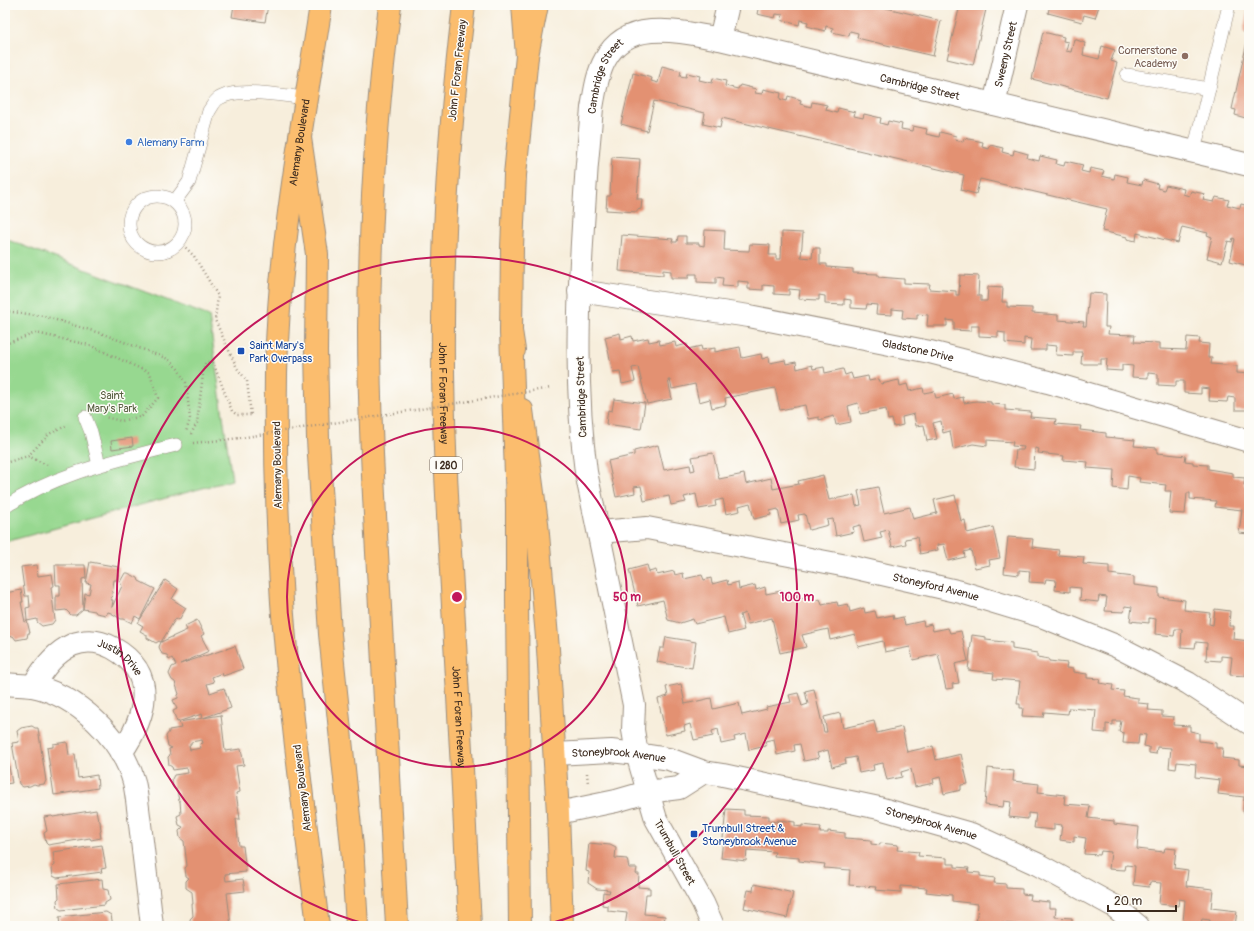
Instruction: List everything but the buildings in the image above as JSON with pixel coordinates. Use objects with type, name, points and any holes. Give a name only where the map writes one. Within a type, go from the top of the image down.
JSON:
[{"type":"main road","name":"Alemany Boulevard","points":[[318,926],[282,603],[278,528],[276,373],[280,296],[287,220],[321,5]]},
{"type":"main road","points":[[390,5],[375,171],[369,334],[372,453],[397,926]]},
{"type":"main road","name":"John F Foran Freeway","points":[[464,5],[455,80],[447,178],[442,326],[447,502],[470,926]]},
{"type":"main road","points":[[523,5],[527,56]]},
{"type":"main road","points":[[520,926],[517,504],[511,331],[512,248],[515,175],[527,56],[537,5]]},
{"type":"main road","points":[[300,138],[317,254],[318,439],[329,618],[352,846],[357,926]]},
{"type":"main road","points":[[511,331],[536,523],[548,649],[558,813],[562,926]]},
{"type":"street","points":[[720,39],[728,5]]},
{"type":"street","name":"Sweeny Street","points":[[994,104],[1017,5]]},
{"type":"street","name":"Cambridge Street","points":[[637,754],[633,730],[634,705],[586,472],[582,444],[579,291],[592,108],[597,83],[605,60],[617,44],[635,34],[653,30],[680,31],[720,39],[1249,165]]},
{"type":"street","name":"Gladstone Drive","points":[[579,291],[749,316],[930,352],[1048,382],[1242,438],[1249,442]]},
{"type":"street","name":"Stoneyford Avenue","points":[[599,532],[647,528],[847,566],[961,592],[1044,617],[1116,646],[1188,683],[1249,723]]},
{"type":"street","name":"Justin Drive","points":[[33,686],[40,674],[55,657],[72,645],[91,641],[100,642],[118,651],[130,661],[139,673],[142,682],[143,694],[140,717],[130,740],[121,753]]},
{"type":"street","points":[[5,684],[33,686],[59,696],[82,710],[104,730],[121,753],[134,782],[152,926]]},
{"type":"street","name":"Stoneybrook Avenue","points":[[555,754],[611,752],[669,759],[704,772],[879,808],[971,834],[1037,864],[1114,906],[1138,926]]},
{"type":"street","name":"Trumbull Street","points":[[637,754],[656,819],[692,882],[713,926]]},
{"type":"street","points":[[558,813],[616,801],[648,792],[679,788],[704,772]]},
{"type":"lane","points":[[1194,151],[1229,5]]},
{"type":"lane","points":[[1127,75],[1209,90]]},
{"type":"lane","points":[[175,201],[189,182],[209,111],[219,98],[242,92],[306,98]]},
{"type":"lane","points":[[161,196],[175,201],[184,213],[186,228],[180,242],[168,251],[153,253],[139,248],[130,236],[128,220],[134,207],[146,197],[161,196]]},
{"type":"lane","points":[[84,417],[91,432],[99,466]]},
{"type":"lane","points":[[5,507],[16,499],[66,477],[182,440]]},
{"type":"path","points":[[180,242],[194,256],[218,296],[215,320],[237,368],[247,380],[251,415]]},
{"type":"path","points":[[5,311],[50,318],[103,334],[168,359],[178,369],[186,383],[190,419],[182,440]]},
{"type":"path","points":[[5,344],[36,333],[88,345],[150,373],[158,398],[142,416],[121,421],[101,416],[84,417],[49,434],[28,456],[5,463]]},
{"type":"path","points":[[182,440],[193,432],[197,423],[204,366],[206,362],[211,362],[214,365],[232,411],[237,415],[276,414]]},
{"type":"path","points":[[189,443],[240,438],[551,388]]},
{"type":"green space","name":"Saint Mary's Park","points":[[5,239],[209,316],[232,480],[5,542]]},
{"type":"place","name":"Cornerstone Academy","points":[[1185,56]]},
{"type":"place","name":"Alemany Farm","points":[[129,142]]},
{"type":"place","name":"Saint Mary's Park Overpass","points":[[241,351]]},
{"type":"place","name":"Trumbull Street & Stoneybrook Avenue","points":[[694,834]]}]
